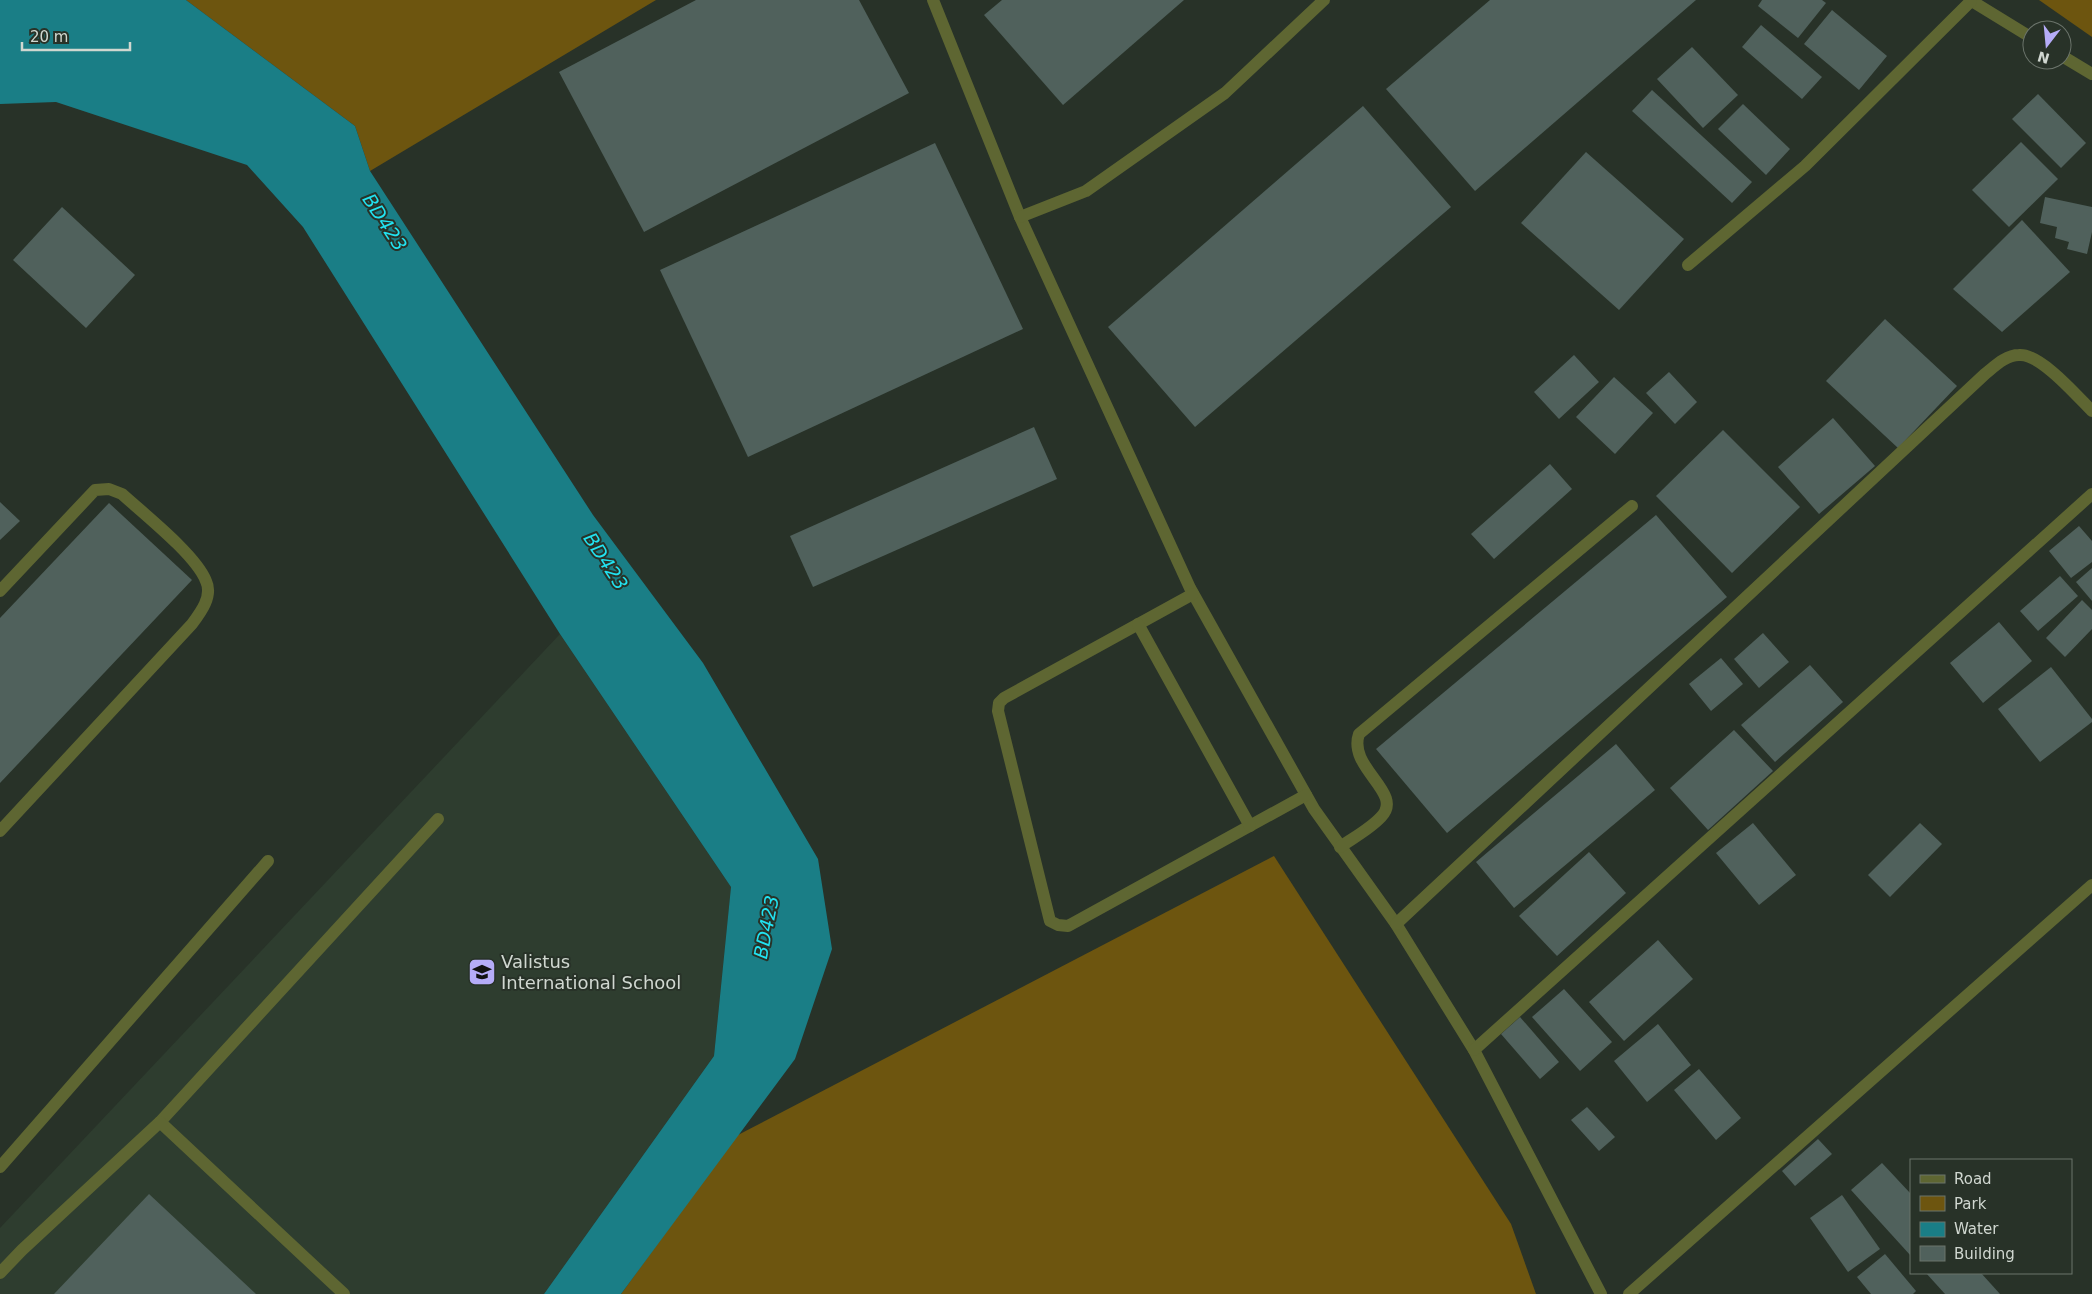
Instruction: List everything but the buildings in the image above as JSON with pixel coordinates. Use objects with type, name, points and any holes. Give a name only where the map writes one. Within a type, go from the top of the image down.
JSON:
[{"type":"street","points":[[933,0],[1020,217],[1193,594],[1306,795],[1340,847],[1396,924],[1474,1050],[1601,1294]]},
{"type":"street","points":[[1020,217],[1086,191],[1225,93],[1324,0]]},
{"type":"street","points":[[1688,265],[1805,166],[1971,0],[2022,32]]},
{"type":"street","points":[[2072,62],[2092,74]]},
{"type":"street","points":[[1396,924],[1985,374],[2003,360],[2020,354],[2042,363],[2092,411]]},
{"type":"street","points":[[0,591],[95,490],[108,489],[122,494],[189,556],[207,582],[207,597],[204,608],[192,624],[0,830]]},
{"type":"street","points":[[1474,1050],[2092,494]]},
{"type":"street","points":[[1340,847],[1381,818],[1387,809],[1388,800],[1359,756],[1355,744],[1359,734],[1632,506]]},
{"type":"street","points":[[1193,594],[998,703],[998,711],[1050,921],[1058,925],[1068,926],[1306,795]]},
{"type":"street","points":[[1138,624],[1250,826]]},
{"type":"street","points":[[0,1273],[22,1250],[160,1122],[438,819]]},
{"type":"street","points":[[0,1167],[268,861]]},
{"type":"street","points":[[1629,1294],[2092,885]]},
{"type":"street","points":[[160,1122],[344,1294]]},
{"type":"shaded area","name":"Valistus International School","points":[[560,634],[731,887],[714,1056],[544,1294],[0,1294],[0,1228]]},
{"type":"green space","points":[[186,0],[656,0],[370,171],[355,126]]},
{"type":"green space","points":[[2039,0],[2092,0],[2092,37],[2072,23],[2072,20],[2068,20]]},
{"type":"green space","points":[[1274,856],[1511,1224],[1536,1294],[621,1294],[736,1136]]},
{"type":"water","name":"BD423","points":[[0,0],[186,0],[355,126],[370,171],[593,515],[703,663],[818,859],[832,949],[795,1059],[621,1294],[544,1294],[714,1056],[731,887],[560,634],[303,227],[247,165],[56,102],[0,104]]},
{"type":"place","name":"Valistus International School","points":[[482,972]]}]
